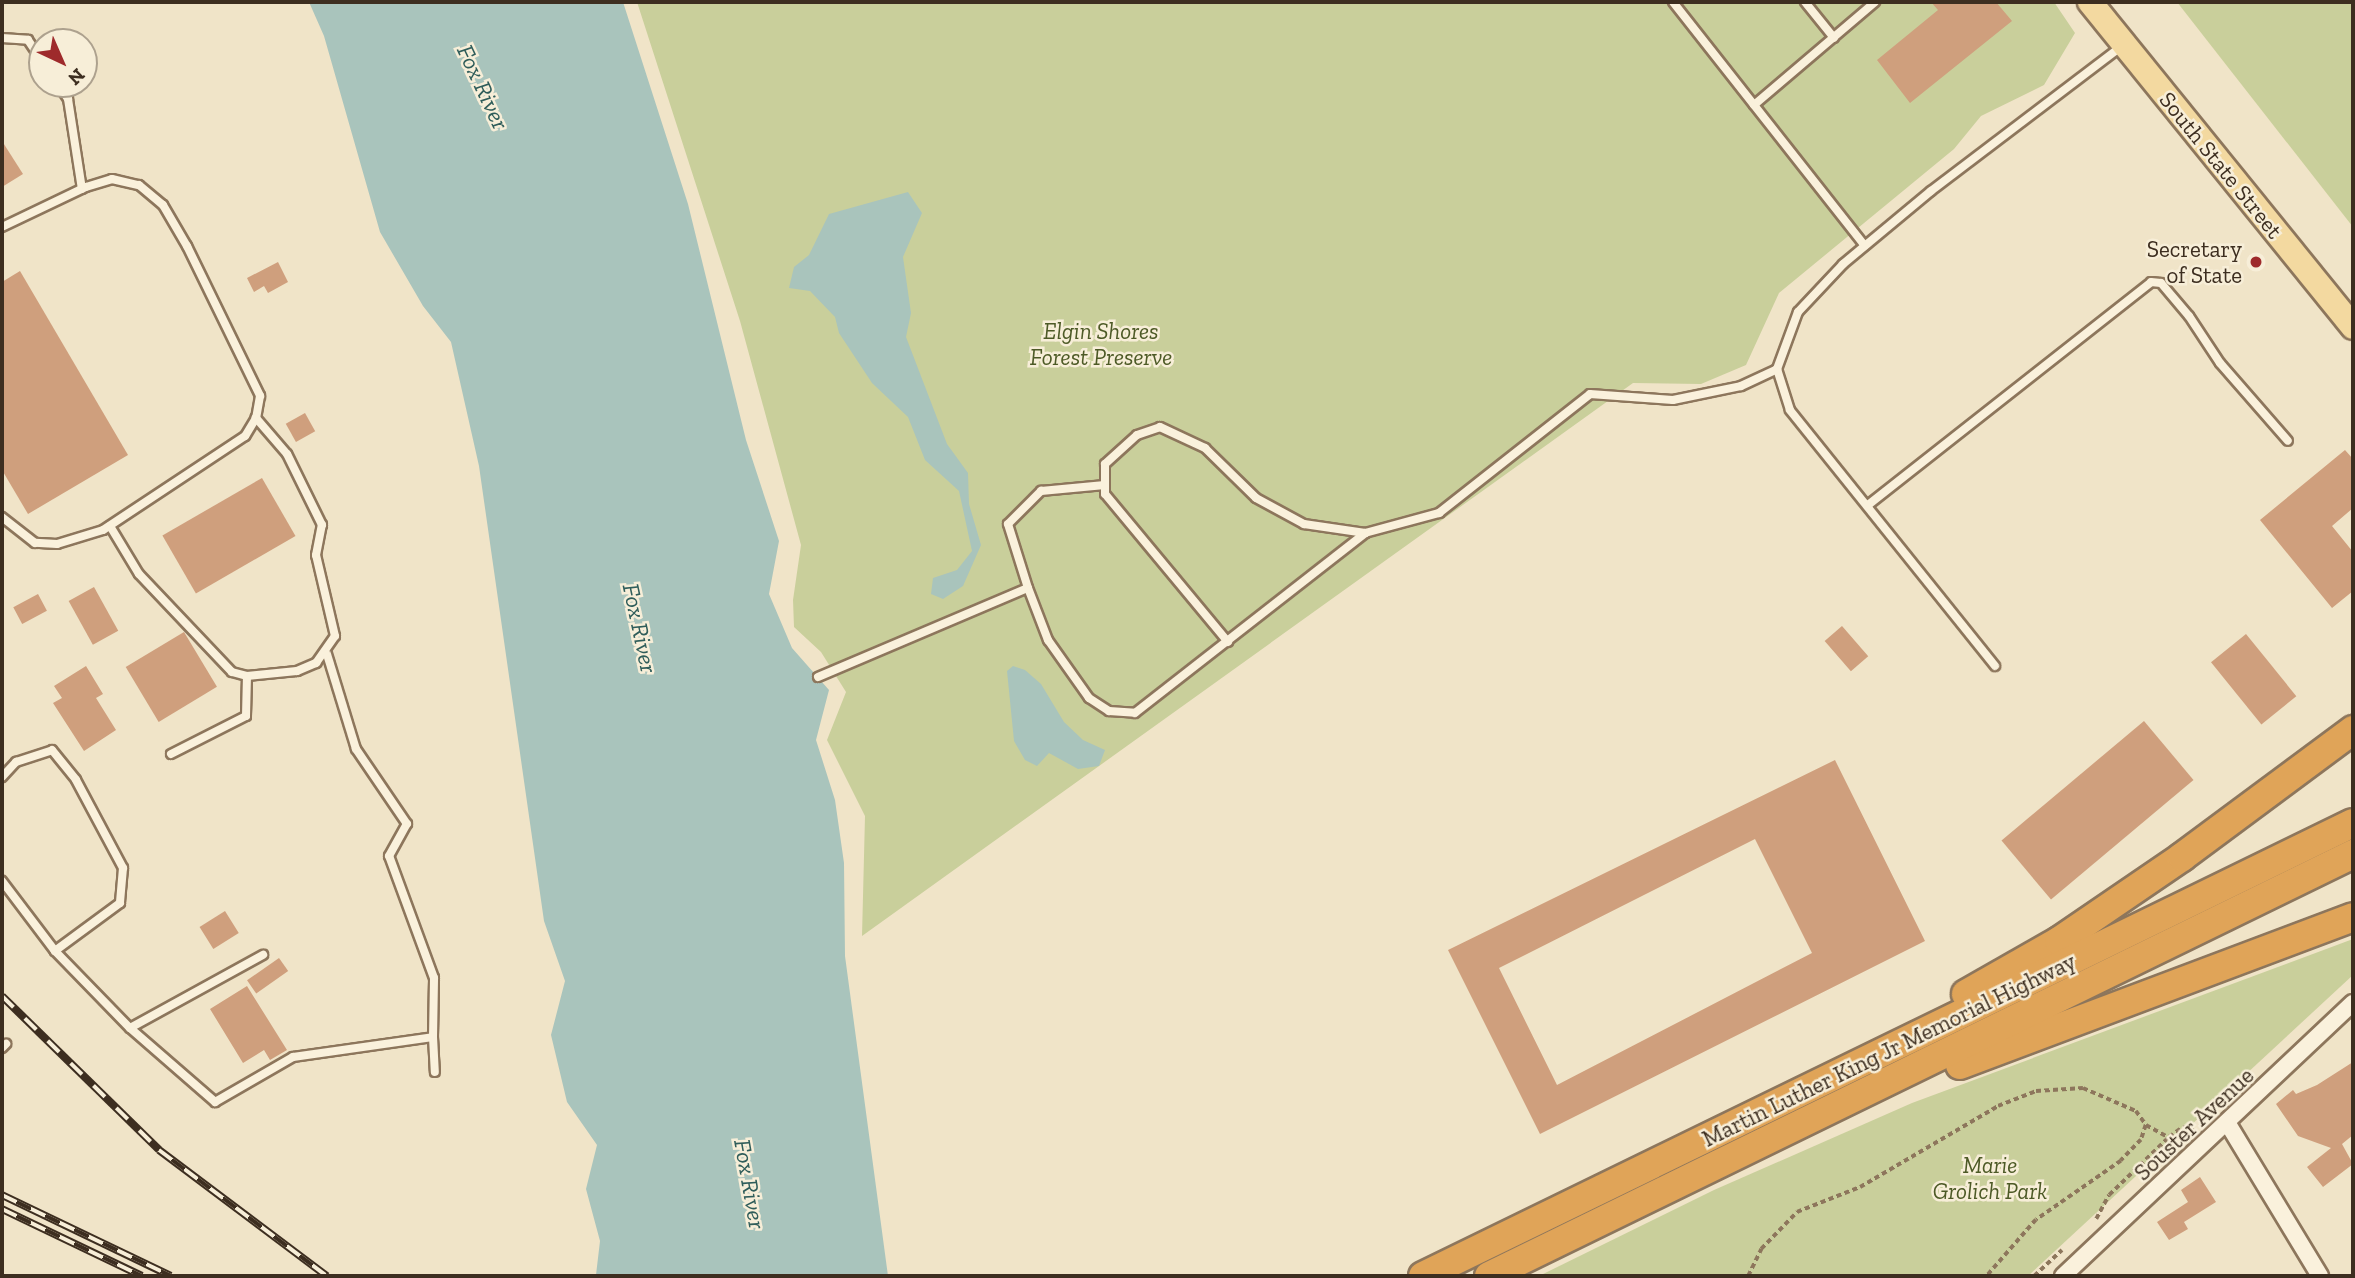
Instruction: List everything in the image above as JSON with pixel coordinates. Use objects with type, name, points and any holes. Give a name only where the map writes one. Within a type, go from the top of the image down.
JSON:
[{"type":"highway","points":[[1748,1118],[2059,941],[2182,858],[2353,730]]},
{"type":"highway","name":"Martin Luther King Jr Memorial Highway","points":[[1423,1276],[2353,823]]},
{"type":"highway","name":"Martin Luther King Jr Memorial Highway","points":[[1489,1276],[2353,854]]},
{"type":"highway","points":[[1794,1128],[2353,917]]},
{"type":"main road","name":"South State Street","points":[[2090,2],[2353,327]]},
{"type":"street","name":"Souster Avenue","points":[[2063,1276],[2228,1124],[2353,1003]]},
{"type":"street","points":[[2228,1124],[2320,1276]]},
{"type":"lane","points":[[1673,2],[1865,246]]},
{"type":"lane","points":[[1805,2],[1834,37]]},
{"type":"lane","points":[[1754,105],[1875,2]]},
{"type":"lane","points":[[2,38],[28,40]]},
{"type":"lane","points":[[1995,666],[1790,410],[1777,369],[1798,312],[1865,246],[2123,46]]},
{"type":"lane","points":[[67,98],[82,189]]},
{"type":"lane","points":[[2,227],[82,189],[112,179],[139,184],[163,205],[241,350],[260,396],[256,418],[245,436],[110,526],[57,544],[35,543],[2,517]]},
{"type":"lane","points":[[1868,505],[2151,282],[2161,283],[2189,316],[2220,363],[2288,442]]},
{"type":"lane","points":[[1105,485],[1041,491],[1008,524],[1048,640],[1090,698],[1109,711],[1135,713],[1365,533],[1439,513],[1590,394],[1673,400],[1741,386],[1777,369]]},
{"type":"lane","points":[[110,526],[139,574],[232,672],[247,676],[297,671],[327,654],[335,636],[316,555],[322,525],[287,454],[256,418]]},
{"type":"lane","points":[[1228,642],[1116,511],[1105,494],[1105,464],[1137,435],[1160,427],[1205,448],[1255,498],[1304,524],[1365,533]]},
{"type":"lane","points":[[818,677],[1028,588]]},
{"type":"lane","points":[[327,654],[356,749],[407,824],[388,856],[434,978],[435,1072]]},
{"type":"lane","points":[[172,754],[246,716],[247,676]]},
{"type":"lane","points":[[2,777],[16,762],[52,750],[76,780],[123,868],[120,903],[55,951]]},
{"type":"lane","points":[[2,881],[55,951],[130,1028],[215,1102],[293,1056],[433,1037]]},
{"type":"lane","points":[[130,1028],[264,955]]},
{"type":"path","points":[[1748,1276],[1761,1249],[1797,1212],[1860,1187],[1998,1106],[2036,1091],[2083,1088],[2136,1111],[2146,1125],[2169,1138]]},
{"type":"path","points":[[1987,1276],[2036,1220],[2121,1161],[2141,1140],[2146,1125]]},
{"type":"path","points":[[2090,1225],[2109,1195],[2169,1138],[2183,1127],[2199,1133]]},
{"type":"path","points":[[2034,1276],[2068,1245]]},
{"type":"green space","name":"Elgin Shores Forest Preserve","points":[[637,2],[2054,2],[2075,33],[2044,85],[1981,116],[1954,149],[1779,293],[1746,365],[1701,384],[1633,383],[862,936],[865,816],[827,740],[846,692],[821,652],[794,627],[793,600],[801,545],[740,321]]},
{"type":"green space","points":[[2177,2],[2353,2],[2353,227]]},
{"type":"green space","name":"Marie Grolich Park","points":[[2353,939],[2353,975],[2028,1276],[1539,1276],[1714,1190],[1912,1103]]},
{"type":"water","name":"Fox River","points":[[309,2],[623,2],[688,204],[746,440],[779,541],[769,594],[792,648],[829,690],[816,740],[835,800],[844,863],[845,956],[888,1276],[596,1275],[600,1241],[586,1189],[597,1145],[567,1102],[551,1035],[565,981],[544,921],[479,466],[451,342],[423,306],[380,232],[324,36]]},
{"type":"water","points":[[908,192],[922,213],[903,257],[911,313],[906,337],[947,444],[968,473],[969,504],[981,545],[963,586],[943,599],[931,594],[933,578],[957,570],[972,551],[959,491],[925,460],[908,417],[872,383],[839,333],[835,317],[810,291],[789,288],[794,267],[809,255],[829,214]]},
{"type":"water","points":[[1013,666],[1025,670],[1041,684],[1064,722],[1083,740],[1105,750],[1099,766],[1078,769],[1049,753],[1037,766],[1025,760],[1014,741],[1007,671]]},
{"type":"building","points":[[1931,2],[1996,2],[2012,21],[1910,103],[1877,60],[1938,10]]},
{"type":"building","points":[[2,141],[23,174],[2,187]]},
{"type":"building","points":[[278,262],[288,282],[268,293],[264,286],[254,292],[247,278]]},
{"type":"building","points":[[20,271],[128,455],[28,514],[2,470],[2,282]]},
{"type":"building","points":[[305,413],[315,431],[296,442],[286,424]]},
{"type":"building","points":[[2345,450],[2353,459],[2353,508],[2332,526],[2353,552],[2353,591],[2332,608],[2260,520]]},
{"type":"building","points":[[262,478],[296,536],[196,594],[162,536]]},
{"type":"building","points":[[94,587],[118,631],[93,645],[69,601]]},
{"type":"building","points":[[38,594],[47,611],[22,624],[13,607]]},
{"type":"building","points":[[1842,626],[1868,656],[1851,671],[1825,641]]},
{"type":"building","points":[[184,632],[217,687],[159,722],[126,667]]},
{"type":"building","points":[[2246,634],[2296,696],[2261,724],[2211,662]]},
{"type":"building","points":[[86,666],[103,694],[96,698],[116,730],[84,751],[53,703],[62,698],[54,686]]},
{"type":"building","points":[[2144,721],[2193,780],[2051,900],[2002,841]]},
{"type":"building","points":[[1835,760],[1925,941],[1540,1134],[1448,950]],"holes":[[[1755,839],[1812,953],[1557,1085],[1499,968]]]},
{"type":"building","points":[[225,911],[239,933],[213,949],[200,927]]},
{"type":"building","points":[[279,958],[288,971],[256,993],[247,980]]},
{"type":"building","points":[[247,986],[287,1050],[270,1060],[264,1050],[243,1063],[210,1009]]},
{"type":"building","points":[[2353,1062],[2353,1135],[2342,1144],[2353,1164],[2323,1187],[2307,1167],[2331,1148],[2298,1136],[2276,1104],[2293,1090],[2296,1094],[2317,1085]]},
{"type":"building","points":[[2200,1177],[2216,1202],[2184,1222],[2188,1229],[2169,1240],[2157,1222],[2188,1202],[2181,1190]]},
{"type":"railway","points":[[2,996],[159,1150],[327,1276]]},
{"type":"railway","points":[[2,1195],[171,1276]]},
{"type":"railway","points":[[2,1209],[142,1276]]},
{"type":"place","name":"Secretary of State","points":[[2256,262]]}]
